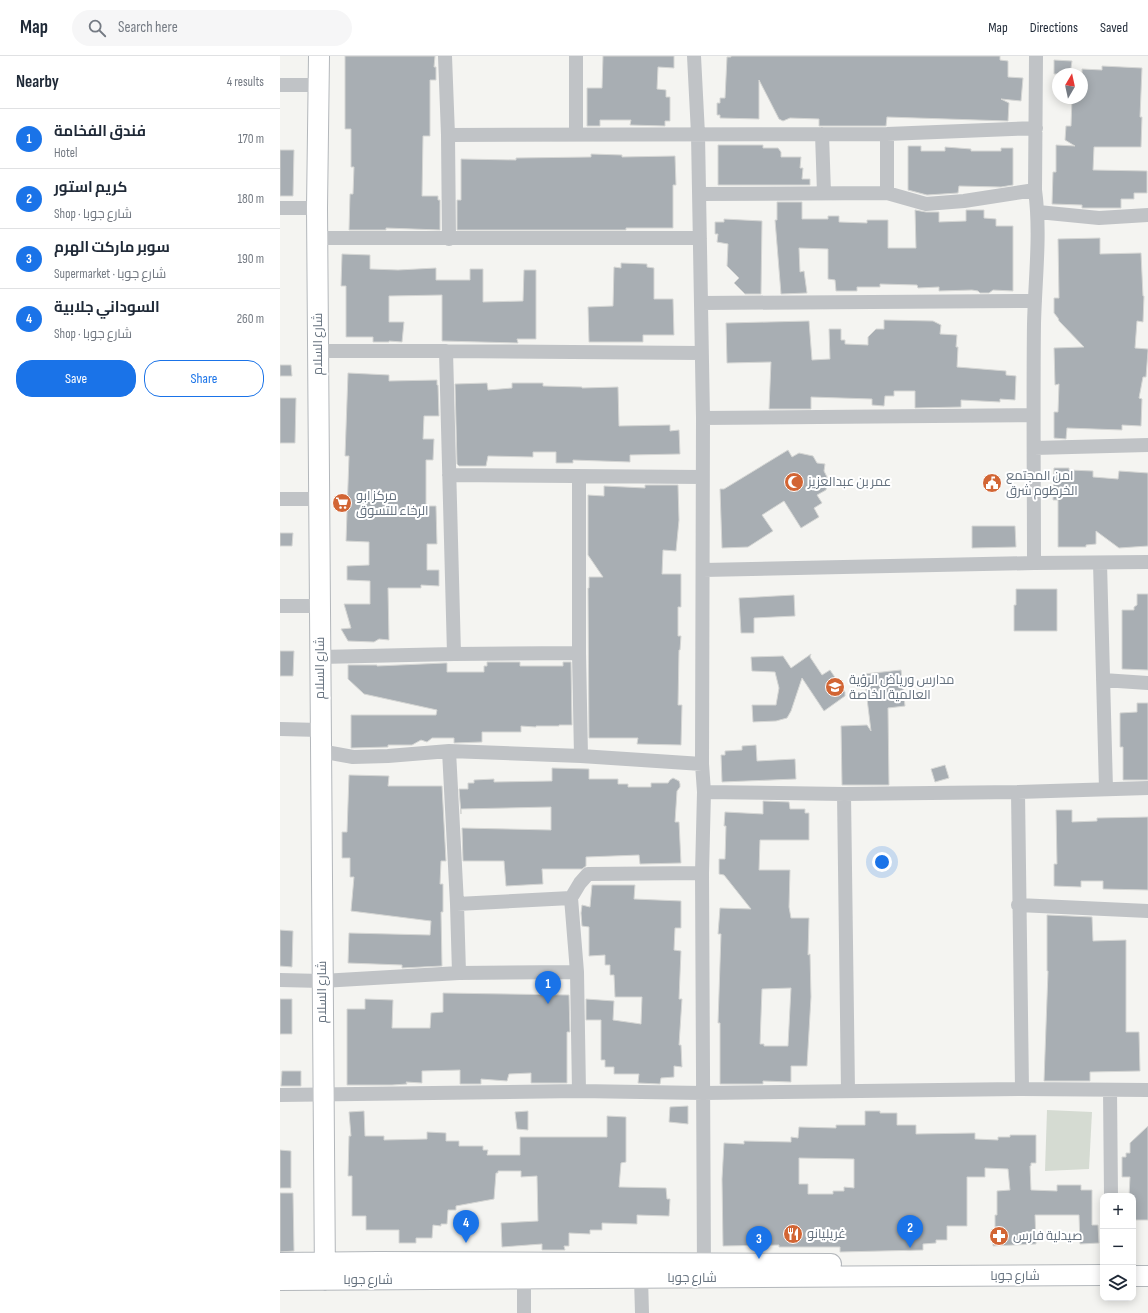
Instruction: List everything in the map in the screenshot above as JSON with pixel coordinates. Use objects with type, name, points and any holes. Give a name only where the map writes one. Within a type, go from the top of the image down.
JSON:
[{"type":"street","name":"شارع السلام","points":[[319,56],[317,208],[324,1271]]},
{"type":"street","points":[[445,56],[448,135],[449,239]]},
{"type":"street","points":[[576,56],[576,134]]},
{"type":"street","points":[[694,56],[698,134],[703,418],[702,764],[704,792],[702,873],[704,1271]]},
{"type":"street","points":[[1034,563],[1033,416],[1038,212],[1035,190],[1036,56]]},
{"type":"street","points":[[280,85],[318,85]]},
{"type":"street","points":[[448,135],[887,134],[1036,128]]},
{"type":"street","points":[[822,134],[824,193]]},
{"type":"street","points":[[887,134],[887,192]]},
{"type":"street","points":[[699,194],[887,192],[926,204],[964,201],[1035,190]]},
{"type":"street","points":[[280,208],[317,208]]},
{"type":"street","points":[[1038,212],[1099,218],[1148,216]]},
{"type":"street","points":[[318,238],[700,238]]},
{"type":"street","points":[[701,303],[1035,301]]},
{"type":"street","points":[[318,351],[446,350],[701,353]]},
{"type":"street","points":[[446,350],[454,654]]},
{"type":"street","points":[[703,418],[1033,416]]},
{"type":"street","points":[[1034,448],[1148,445]]},
{"type":"street","points":[[449,475],[702,477]]},
{"type":"street","points":[[579,476],[579,653],[581,756]]},
{"type":"street","points":[[280,499],[319,499]]},
{"type":"street","points":[[703,570],[1148,562]]},
{"type":"street","points":[[1100,563],[1106,788]]},
{"type":"street","points":[[280,606],[320,606]]},
{"type":"street","points":[[320,657],[579,653]]},
{"type":"street","points":[[1103,680],[1148,683]]},
{"type":"street","points":[[280,729],[320,730]]},
{"type":"street","points":[[320,751],[353,756],[388,756],[449,751],[581,756],[702,764]]},
{"type":"street","points":[[449,751],[459,973]]},
{"type":"street","points":[[704,792],[844,794],[1018,792],[1106,788],[1148,788]]},
{"type":"street","points":[[1018,792],[1018,905],[1022,1089]]},
{"type":"street","points":[[844,794],[848,1091]]},
{"type":"street","points":[[579,1091],[577,972],[571,898],[580,883],[588,874],[702,873]]},
{"type":"street","points":[[457,904],[571,898]]},
{"type":"street","points":[[1018,905],[1148,911]]},
{"type":"street","points":[[280,980],[322,981],[459,973],[577,972]]},
{"type":"street","points":[[280,1095],[579,1091],[703,1093],[1022,1089],[1148,1090]]},
{"type":"street","points":[[1110,1090],[1110,1193]]},
{"type":"street","name":"شارع جوبا","points":[[280,1263],[324,1271],[704,1271],[1100,1275]]},
{"type":"street","name":"شارع جوبا","points":[[524,1271],[641,1278],[704,1271],[1100,1263]]},
{"type":"street","points":[[1136,1263],[1148,1263]]},
{"type":"street","name":"شارع جوبا","points":[[280,1280],[324,1271]]},
{"type":"street","points":[[524,1271],[524,1313]]},
{"type":"street","points":[[1136,1276],[1148,1276]]},
{"type":"street","points":[[641,1278],[642,1313]]},
{"type":"shaded area","points":[[1047,1110],[1092,1112],[1089,1169],[1045,1171]]},
{"type":"building","points":[[345,56],[435,56],[434,67],[436,67],[436,80],[430,80],[430,136],[423,136],[422,196],[438,196],[438,200],[440,200],[440,230],[386,228],[386,230],[349,230],[350,194],[353,194],[354,167],[351,167],[351,129],[345,129]]},
{"type":"building","points":[[603,56],[674,56],[674,68],[658,67],[657,89],[666,90],[666,97],[670,97],[670,121],[665,121],[665,126],[630,125],[631,120],[600,120],[600,126],[587,126],[587,88],[602,88]]},
{"type":"building","points":[[1000,56],[1000,60],[1008,61],[1008,77],[1023,78],[1021,101],[1001,99],[1009,103],[1008,121],[887,117],[886,126],[819,126],[819,119],[790,118],[783,121],[779,119],[759,80],[759,119],[720,118],[720,115],[717,115],[717,103],[720,103],[720,98],[725,98],[727,57]]},
{"type":"building","points":[[1054,60],[1072,61],[1071,68],[1054,68]]},
{"type":"building","points":[[1102,66],[1142,68],[1140,117],[1142,117],[1141,147],[1094,147],[1093,170],[1147,171],[1147,193],[1134,193],[1134,199],[1121,199],[1121,208],[1082,208],[1082,205],[1052,204],[1053,172],[1056,172],[1056,145],[1075,146],[1065,140],[1066,126],[1071,126],[1072,104],[1088,104],[1088,69],[1102,70]]},
{"type":"building","points":[[718,145],[763,145],[763,148],[778,148],[781,152],[781,157],[801,157],[800,168],[803,168],[802,179],[810,179],[810,185],[718,185]]},
{"type":"building","points":[[908,146],[921,146],[921,151],[945,151],[945,147],[971,149],[971,151],[1001,151],[1001,148],[1013,148],[1013,185],[1001,187],[959,186],[958,193],[927,195],[908,190]]},
{"type":"building","points":[[280,150],[294,150],[293,196],[280,196]]},
{"type":"building","points":[[591,154],[622,155],[622,157],[675,156],[676,185],[673,185],[673,228],[626,228],[626,230],[457,230],[457,200],[461,200],[461,159],[516,160],[516,158],[591,157]]},
{"type":"building","points":[[777,202],[802,202],[802,219],[828,219],[828,216],[839,216],[839,222],[867,223],[867,220],[888,220],[888,248],[916,248],[915,210],[939,212],[939,222],[966,221],[966,210],[984,210],[984,218],[996,219],[996,226],[1013,226],[1013,291],[993,290],[989,293],[980,293],[972,290],[939,291],[939,287],[918,288],[917,285],[880,284],[880,287],[857,287],[857,291],[836,291],[835,280],[828,279],[828,249],[799,248],[800,272],[804,271],[807,293],[781,294],[775,220],[777,220]]},
{"type":"building","points":[[724,219],[762,221],[761,294],[745,294],[734,283],[739,278],[727,266],[728,244],[717,242],[718,234],[715,234],[715,222],[724,222]]},
{"type":"building","points":[[1100,238],[1100,254],[1141,253],[1144,296],[1143,322],[1137,321],[1135,348],[1148,349],[1148,351],[1146,377],[1143,377],[1139,398],[1142,399],[1141,426],[1122,425],[1122,430],[1067,428],[1066,439],[1054,438],[1054,412],[1058,412],[1059,384],[1055,385],[1054,348],[1084,347],[1059,321],[1054,313],[1054,298],[1059,298],[1058,239]]},
{"type":"building","points":[[342,254],[370,255],[370,269],[398,270],[436,268],[436,280],[470,280],[470,269],[483,269],[483,302],[523,301],[524,270],[536,270],[536,339],[517,339],[518,343],[442,341],[442,295],[389,296],[389,322],[404,322],[402,342],[373,342],[373,337],[346,337],[346,286],[341,286]]},
{"type":"building","points":[[621,263],[647,264],[647,267],[654,268],[654,299],[673,299],[674,335],[643,335],[643,342],[589,342],[588,307],[613,306],[614,267],[621,268]]},
{"type":"building","points":[[884,320],[933,321],[941,325],[940,334],[957,335],[957,367],[1006,371],[1006,375],[1016,376],[1015,400],[1000,399],[1000,402],[961,400],[961,407],[915,408],[915,391],[894,391],[894,396],[885,396],[884,406],[872,405],[872,399],[811,397],[811,409],[769,409],[771,362],[727,363],[726,323],[809,321],[812,360],[830,359],[829,329],[841,329],[841,340],[845,340],[845,344],[868,345],[868,337],[876,329],[884,329]]},
{"type":"building","points":[[280,365],[291,365],[292,376],[280,376]]},
{"type":"building","points":[[348,373],[389,375],[389,381],[437,380],[438,385],[439,416],[424,416],[423,439],[434,439],[433,460],[426,460],[426,506],[436,506],[437,544],[427,544],[427,570],[439,570],[439,586],[421,585],[421,588],[388,588],[389,640],[379,639],[374,642],[348,641],[341,629],[351,628],[344,604],[370,604],[370,581],[347,580],[347,566],[369,565],[369,542],[346,541],[349,456],[345,456]]},
{"type":"building","points":[[487,383],[488,390],[512,388],[512,383],[543,383],[543,386],[582,388],[618,387],[619,426],[670,425],[670,431],[679,430],[680,454],[630,455],[630,462],[573,460],[573,463],[556,463],[556,452],[533,452],[533,457],[488,456],[486,466],[459,466],[457,464],[455,384]]},
{"type":"building","points":[[280,398],[296,398],[295,443],[280,443]]},
{"type":"building","points":[[788,450],[792,457],[799,453],[813,456],[817,463],[825,464],[824,471],[828,479],[826,490],[817,495],[822,503],[814,508],[819,517],[801,528],[784,501],[762,515],[773,531],[748,547],[722,548],[720,489],[724,489]]},
{"type":"building","points":[[1054,468],[1093,471],[1093,477],[1118,479],[1119,471],[1148,473],[1148,546],[1119,548],[1096,531],[1096,544],[1086,545],[1086,547],[1058,547],[1058,500],[1053,500]]},
{"type":"building","points":[[645,485],[678,485],[679,520],[676,551],[663,550],[662,574],[681,574],[681,607],[678,607],[678,636],[681,636],[679,650],[678,705],[682,705],[681,745],[637,744],[638,738],[589,738],[588,588],[589,577],[603,577],[588,555],[588,495],[604,496],[604,486],[645,488]]},
{"type":"building","points":[[972,526],[1015,526],[1016,547],[972,548]]},
{"type":"building","points":[[280,533],[293,533],[292,546],[280,546]]},
{"type":"building","points":[[1016,589],[1057,589],[1057,631],[1014,631],[1014,605],[1016,605]]},
{"type":"building","points":[[1137,594],[1148,594],[1148,670],[1122,669],[1122,610],[1134,610],[1134,607],[1137,605]]},
{"type":"building","points":[[794,595],[795,616],[754,618],[754,633],[741,633],[739,598]]},
{"type":"building","points":[[280,651],[294,651],[293,676],[280,676]]},
{"type":"building","points":[[811,654],[810,657],[822,675],[830,670],[845,692],[845,696],[824,711],[802,678],[791,711],[787,718],[776,721],[753,722],[752,705],[776,705],[779,688],[775,672],[752,671],[751,657],[783,656],[791,668]]},
{"type":"building","points":[[487,662],[520,662],[520,666],[563,666],[563,662],[571,662],[572,725],[536,727],[521,726],[521,732],[482,732],[482,742],[454,743],[454,738],[432,738],[427,742],[421,740],[412,745],[351,748],[351,715],[436,715],[437,710],[364,694],[348,679],[348,665],[377,666],[447,663],[447,672],[484,672],[484,666],[487,666]]},
{"type":"building","points":[[901,670],[905,706],[888,708],[889,785],[842,785],[841,726],[867,725],[871,731],[864,674]]},
{"type":"building","points":[[1137,703],[1148,703],[1148,780],[1123,780],[1123,747],[1120,747],[1120,713],[1137,712]]},
{"type":"building","points":[[756,745],[757,761],[795,759],[796,779],[722,782],[721,755],[725,755],[725,751],[742,750],[742,746]]},
{"type":"building","points":[[945,765],[949,778],[935,782],[931,769]]},
{"type":"building","points":[[552,768],[589,769],[589,779],[618,779],[618,784],[628,784],[628,787],[651,787],[651,783],[668,783],[673,778],[679,781],[680,787],[677,791],[675,822],[679,822],[681,863],[640,864],[639,855],[586,857],[586,866],[582,869],[542,869],[543,884],[506,886],[504,861],[463,861],[462,828],[551,830],[551,807],[461,809],[461,814],[459,789],[468,789],[468,783],[474,783],[474,780],[494,779],[494,782],[552,781]]},
{"type":"building","points":[[349,775],[389,776],[388,786],[442,786],[446,861],[441,861],[440,884],[443,884],[443,912],[441,912],[442,966],[402,968],[402,965],[348,963],[349,933],[430,935],[431,921],[351,911],[354,877],[350,877],[350,858],[342,858],[342,832],[347,832]]},
{"type":"building","points":[[763,801],[789,802],[790,809],[805,809],[805,813],[809,813],[809,840],[760,840],[759,870],[790,870],[789,907],[791,918],[809,918],[808,955],[810,954],[811,997],[807,1066],[791,1066],[791,1082],[763,1081],[763,1084],[720,1084],[720,1023],[718,1023],[721,934],[718,934],[720,908],[751,909],[724,875],[719,874],[719,859],[725,859],[725,812],[763,814]],"holes":[[[791,988],[788,1046],[764,1046],[764,1044],[760,1044],[762,989]]]},
{"type":"building","points":[[1056,810],[1072,810],[1072,822],[1097,821],[1097,818],[1148,817],[1148,890],[1103,889],[1103,881],[1081,881],[1081,887],[1054,886],[1054,864],[1057,864]]},
{"type":"building","points":[[592,885],[635,885],[634,899],[681,901],[681,928],[675,928],[674,950],[681,951],[679,999],[682,999],[679,1045],[681,1045],[682,1067],[674,1066],[674,1077],[661,1078],[660,1084],[638,1083],[639,1074],[614,1074],[614,1067],[605,1067],[605,1060],[601,1060],[601,1020],[586,1020],[586,999],[614,1001],[613,1020],[641,1024],[642,997],[615,997],[614,975],[610,975],[610,965],[605,965],[605,955],[589,956],[589,927],[582,926],[581,913],[582,905],[590,907]]},
{"type":"building","points":[[1047,915],[1092,917],[1093,941],[1126,940],[1126,1032],[1139,1032],[1140,1071],[1090,1072],[1090,1081],[1044,1081],[1048,971]]},
{"type":"building","points":[[280,930],[293,931],[292,967],[280,966]]},
{"type":"building","points":[[443,993],[569,995],[570,1032],[567,1032],[567,1083],[531,1083],[531,1073],[509,1074],[507,1081],[481,1079],[481,1084],[460,1084],[460,1070],[422,1071],[422,1083],[406,1082],[407,1084],[392,1085],[347,1085],[347,1009],[365,1009],[365,999],[393,1000],[392,1028],[430,1028],[431,1013],[443,1012]]},
{"type":"building","points":[[280,999],[292,999],[292,1034],[280,1034]]},
{"type":"building","points":[[282,1071],[301,1071],[301,1086],[281,1086]]},
{"type":"building","points":[[688,1106],[688,1124],[669,1122],[670,1107]]},
{"type":"building","points":[[364,1111],[365,1136],[384,1136],[384,1140],[427,1139],[427,1132],[446,1133],[446,1141],[459,1141],[459,1146],[483,1146],[483,1150],[488,1150],[487,1155],[520,1155],[520,1137],[607,1137],[607,1116],[626,1117],[626,1162],[621,1163],[619,1187],[666,1188],[667,1199],[670,1199],[669,1216],[637,1215],[637,1224],[602,1223],[602,1230],[590,1230],[590,1234],[569,1233],[569,1246],[564,1246],[565,1250],[542,1250],[542,1244],[502,1247],[501,1223],[538,1221],[537,1176],[521,1177],[521,1171],[498,1171],[498,1173],[496,1173],[494,1199],[456,1206],[456,1210],[448,1210],[447,1224],[441,1224],[441,1226],[433,1225],[432,1238],[416,1238],[416,1243],[399,1243],[399,1230],[366,1230],[366,1216],[352,1216],[352,1176],[348,1176],[349,1136],[351,1136],[349,1112]]},
{"type":"building","points":[[528,1111],[528,1130],[517,1129],[515,1112]]},
{"type":"building","points":[[865,1111],[880,1111],[880,1113],[897,1113],[897,1125],[916,1125],[916,1134],[975,1133],[975,1139],[998,1140],[998,1137],[1010,1137],[1010,1135],[1036,1135],[1036,1163],[1031,1163],[1030,1166],[1031,1190],[1057,1191],[1057,1185],[1081,1185],[1081,1190],[1092,1190],[1092,1225],[1098,1225],[1099,1243],[1080,1244],[1079,1215],[1035,1215],[1036,1244],[993,1246],[995,1215],[997,1215],[997,1191],[1010,1190],[1008,1169],[985,1168],[985,1177],[967,1177],[967,1226],[947,1226],[947,1240],[936,1240],[936,1243],[923,1244],[923,1250],[840,1252],[840,1247],[779,1247],[779,1245],[723,1246],[722,1179],[724,1143],[744,1144],[744,1141],[791,1142],[791,1137],[798,1138],[799,1127],[836,1128],[836,1125],[865,1125]],"holes":[[[799,1158],[854,1159],[854,1188],[844,1187],[844,1191],[833,1191],[833,1194],[808,1194],[808,1184],[799,1184]]]},
{"type":"building","points":[[1148,1126],[1148,1220],[1136,1220],[1136,1193],[1129,1193],[1130,1177],[1122,1177],[1122,1157],[1126,1157],[1126,1153],[1130,1153],[1130,1143]]},
{"type":"building","points":[[280,1150],[291,1151],[291,1188],[280,1188]]},
{"type":"building","points":[[280,1193],[293,1193],[294,1251],[280,1252]]},
{"type":"place","name":"عمر بن عبدالعزيز","points":[[794,482]]},
{"type":"place","name":"امن المجتمع الخرطوم شرق","points":[[992,483]]},
{"type":"place","name":"مركز ابو الرخاء للتسوق","points":[[342,503]]},
{"type":"place","name":"مدارس ورياض الرؤية العالمية الخاصة","points":[[835,687]]},
{"type":"place","name":"فندق الفخامة","points":[[548,1004]]},
{"type":"place","name":"غريليانو","points":[[793,1234]]},
{"type":"place","name":"صيدلية فارس","points":[[999,1236]]},
{"type":"place","name":"السوداني جلابية","points":[[466,1243]]},
{"type":"place","name":"كريم استور","points":[[910,1248]]},
{"type":"place","name":"سوبر ماركت الهرم","points":[[759,1259]]}]
